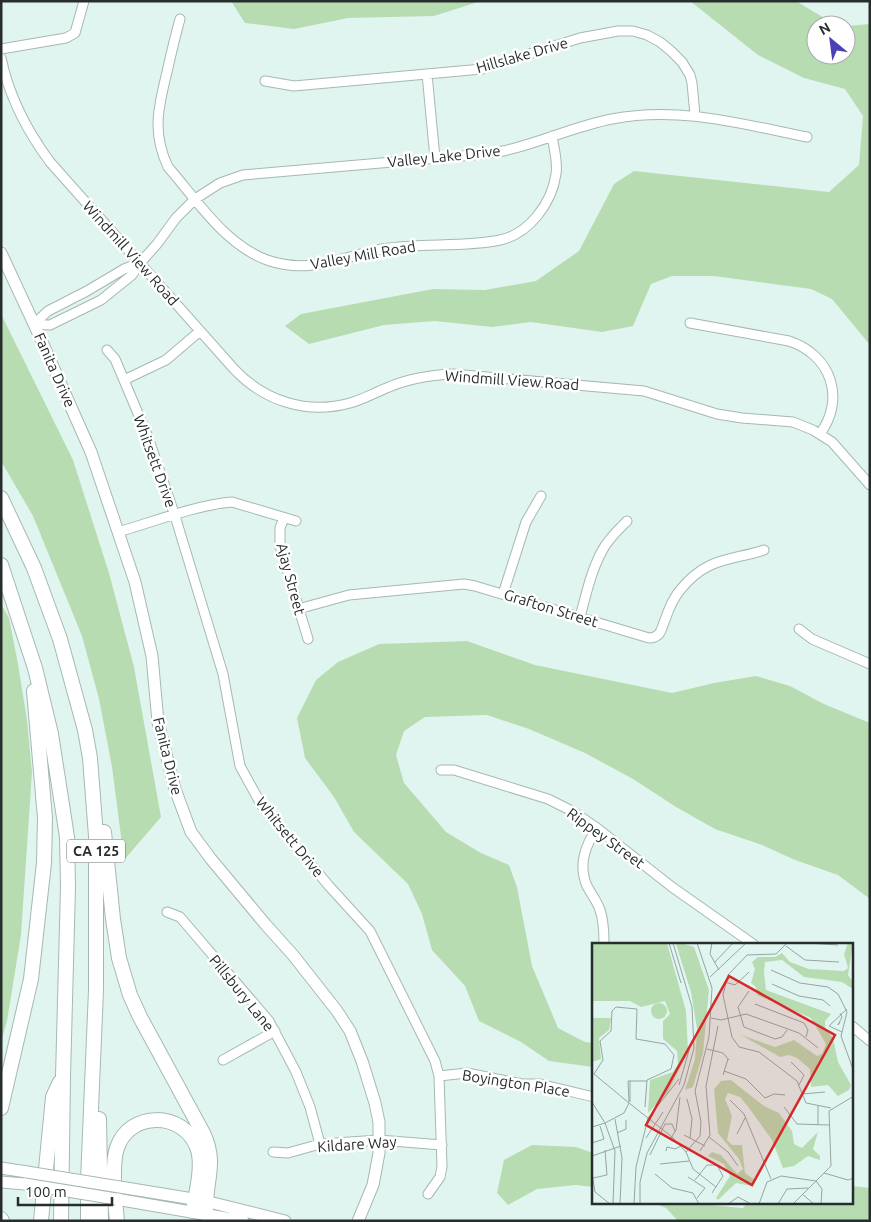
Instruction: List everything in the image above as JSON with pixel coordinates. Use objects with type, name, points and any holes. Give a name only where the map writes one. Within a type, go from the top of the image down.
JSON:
[{"type":"highway","name":"CA 125","points":[[1,498],[34,568],[60,639],[85,730],[90,758],[96,836],[95,1008],[88,1221]]},
{"type":"highway","name":"CA 125","points":[[1,565],[35,668],[51,734],[67,837],[68,888],[61,1221]]},
{"type":"highway","points":[[1,1108],[31,979],[44,864],[45,818],[34,697],[35,668]]},
{"type":"highway","points":[[90,758],[103,824],[119,958],[130,995],[207,1144],[211,1164],[200,1206]]},
{"type":"highway","points":[[95,1008],[100,1075],[101,1221]]},
{"type":"highway","points":[[41,1221],[53,1097],[63,1077]]},
{"type":"highway","points":[[117,1221],[114,1161],[116,1149],[125,1134],[134,1126],[144,1121],[160,1120],[170,1122],[187,1131],[195,1141],[200,1164],[200,1206]]},
{"type":"main road","name":"Fanita Drive","points":[[1,254],[90,452],[135,582],[152,656],[161,732],[175,789],[191,832],[210,859],[293,955],[341,1018],[356,1046],[368,1076],[377,1112],[379,1152],[373,1185],[358,1221]]},
{"type":"main road","points":[[1,1168],[132,1189],[200,1206],[285,1221]]},
{"type":"main road","points":[[1,1182],[25,1184],[130,1202],[200,1206],[243,1221]]},
{"type":"street","points":[[1,49],[66,38],[75,32],[84,1]]},
{"type":"street","name":"Valley Mill Road","points":[[180,19],[158,109],[157,128],[160,148],[168,167],[195,199],[239,245],[265,259],[290,265],[305,266],[325,264],[382,249],[420,244],[501,240],[517,233],[530,222],[541,211],[549,197],[556,174],[552,136]]},
{"type":"street","name":"Hillslake Drive","points":[[265,82],[294,86],[482,69],[580,38],[618,31],[640,32],[666,46],[677,56],[686,69],[692,83],[695,115]]},
{"type":"street","name":"Windmill View Road","points":[[1,58],[18,109],[41,149],[234,369],[248,383],[274,398],[303,406],[322,408],[342,405],[361,399],[408,380],[430,375],[453,374],[644,391],[717,414],[786,421],[806,426],[832,442],[869,483]]},
{"type":"street","points":[[427,74],[435,158]]},
{"type":"street","name":"Valley Lake Drive","points":[[34,324],[50,325],[101,300],[132,275],[140,263],[158,244],[176,218],[195,199],[220,183],[250,174],[503,151],[596,122],[625,116],[695,115],[807,137]]},
{"type":"street","name":"Valley Lake Drive","points":[[34,324],[48,311],[124,269],[140,263]]},
{"type":"street","points":[[690,323],[789,341],[803,346],[815,355],[828,373],[833,393],[831,415],[820,434]]},
{"type":"street","points":[[124,380],[166,360],[200,331]]},
{"type":"street","name":"Whitsett Drive","points":[[107,350],[115,359],[148,437],[175,516],[223,674],[240,766],[262,806],[329,886],[370,931],[435,1061],[439,1076],[442,1167],[440,1177],[428,1194]]},
{"type":"street","points":[[503,594],[526,522],[542,496]]},
{"type":"street","points":[[118,532],[221,503],[232,502],[296,521]]},
{"type":"street","name":"Ajay Street","points":[[284,518],[280,528],[280,546],[308,639]]},
{"type":"street","points":[[580,617],[597,562],[603,549],[616,531],[627,521]]},
{"type":"street","name":"Grafton Street","points":[[298,609],[349,595],[464,584],[648,638],[654,638],[660,633],[672,602],[694,576],[708,566],[725,559],[764,550]]},
{"type":"street","points":[[799,629],[812,639],[870,664]]},
{"type":"street","name":"Rippey Street","points":[[441,770],[454,770],[548,799],[572,811],[597,828],[672,887],[752,943]]},
{"type":"street","points":[[597,828],[586,848],[583,868],[587,886],[602,915],[604,943]]},
{"type":"street","name":"Pillsbury Lane","points":[[167,912],[180,917],[269,1021],[296,1072],[320,1144]]},
{"type":"street","points":[[854,1028],[870,1041]]},
{"type":"street","points":[[223,1060],[275,1031]]},
{"type":"street","name":"Boyington Place","points":[[439,1076],[467,1073],[522,1084],[540,1084],[592,1097]]},
{"type":"street","name":"Kildare Way","points":[[272,1152],[288,1153],[320,1144],[379,1140],[442,1145]]},
{"type":"green space","points":[[231,1],[481,1],[434,16],[348,18],[294,29],[245,23]]},
{"type":"green space","points":[[690,1],[796,1],[819,15],[806,15],[806,65],[856,65],[856,25],[870,24],[870,345],[832,299],[811,289],[714,276],[672,276],[651,284],[633,326],[602,332],[531,322],[492,327],[435,321],[384,325],[309,344],[285,326],[301,314],[433,289],[485,290],[536,281],[579,251],[614,184],[634,171],[829,192],[859,165],[863,116],[845,89],[804,78],[758,55]]},
{"type":"green space","points":[[1,314],[73,460],[109,573],[134,667],[161,817],[124,860],[112,767],[99,699],[82,636],[33,516],[1,461]]},
{"type":"green space","points":[[1,604],[9,618],[18,664],[27,720],[32,772],[21,935],[7,1021],[1,1042]]},
{"type":"green space","points":[[467,641],[535,665],[672,693],[756,676],[790,686],[824,704],[870,723],[870,899],[838,875],[715,829],[676,807],[633,779],[585,753],[529,729],[487,715],[425,717],[404,731],[396,755],[404,783],[446,832],[481,853],[509,865],[517,887],[532,966],[558,1028],[585,1042],[592,1043],[592,1067],[549,1061],[521,1042],[479,1021],[465,986],[432,950],[422,914],[408,884],[354,832],[334,797],[305,758],[297,718],[316,680],[338,662],[379,644]]},
{"type":"green space","points":[[532,1145],[576,1147],[592,1153],[592,1187],[576,1185],[537,1189],[508,1205],[497,1193],[504,1160]]},
{"type":"green space","points":[[854,1186],[870,1188],[870,1221],[678,1221],[666,1208],[656,1204],[699,1204],[743,1208],[746,1204],[854,1204]]}]
